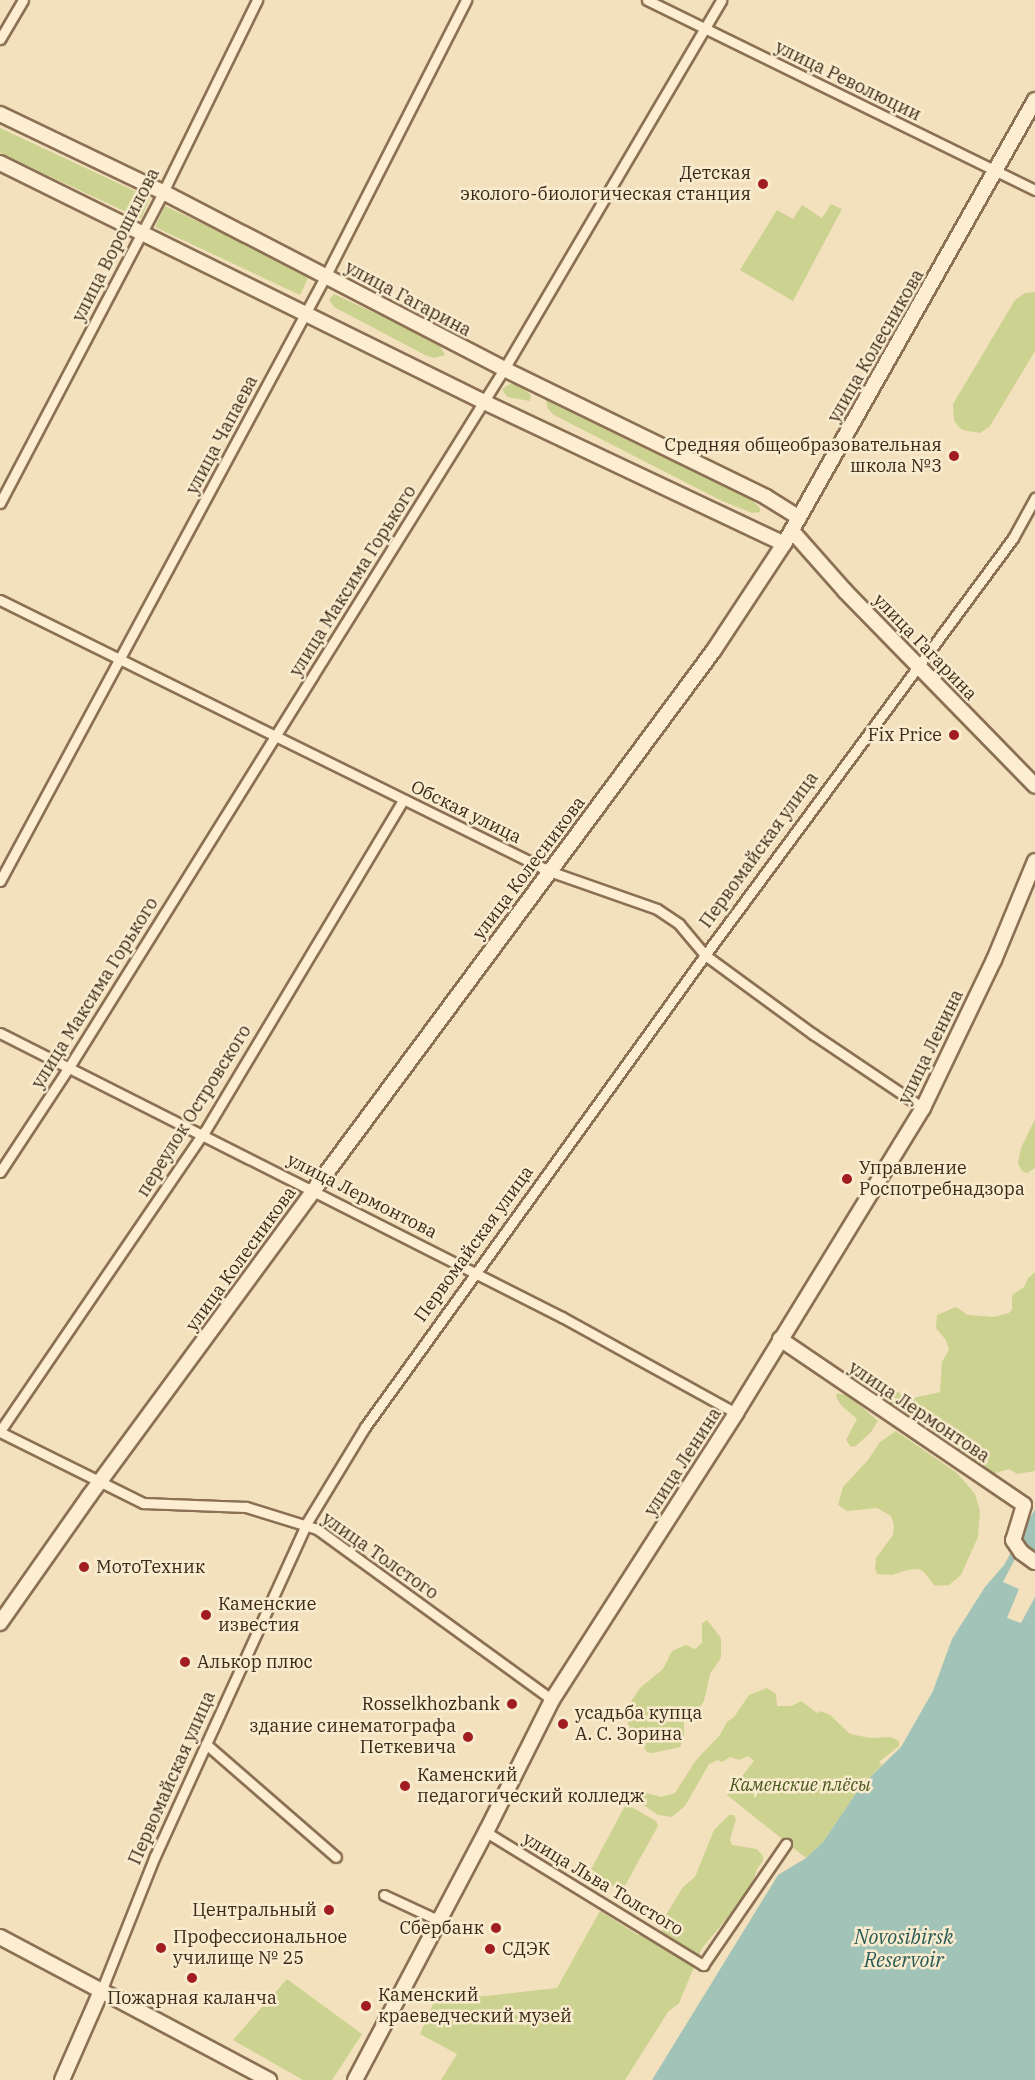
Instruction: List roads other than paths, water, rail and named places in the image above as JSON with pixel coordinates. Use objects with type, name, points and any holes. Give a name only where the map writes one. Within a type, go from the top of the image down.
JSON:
[{"type":"street","points":[[0,39],[22,0]]},
{"type":"street","name":"улица Ворошилова","points":[[0,503],[163,192],[257,0]]},
{"type":"street","name":"улица Чапаева","points":[[0,882],[306,313],[466,0]]},
{"type":"street","name":"улица Революции","points":[[647,0],[1035,190]]},
{"type":"street","name":"улица Максима Горького","points":[[0,1172],[69,1067],[484,402],[721,0]]},
{"type":"street","name":"улица Колесникова","points":[[0,1623],[100,1481],[714,650],[792,531],[1035,100]]},
{"type":"street","name":"улица Гагарина","points":[[0,114],[163,192],[504,369],[766,497],[799,518]]},
{"type":"street","points":[[0,164],[484,402],[784,544]]},
{"type":"street","name":"Первомайская улица","points":[[62,2080],[102,1989],[155,1856],[306,1524],[365,1427],[705,955],[1013,538],[1035,498]]},
{"type":"street","name":"улица Гагарина","points":[[792,531],[918,666],[1035,786]]},
{"type":"street","name":"Обская улица","points":[[0,600],[549,871],[657,909],[679,924],[705,955],[813,1034],[923,1108]]},
{"type":"street","name":"переулок Островского","points":[[0,1432],[202,1134],[403,800]]},
{"type":"street","name":"улица Ленина","points":[[356,2080],[486,1832],[552,1700],[736,1413],[923,1108],[994,960],[1035,861]]},
{"type":"street","name":"улица Лермонтова","points":[[0,1033],[562,1317],[736,1413]]},
{"type":"street","name":"улица Лермонтова","points":[[780,1340],[1024,1504],[1012,1540],[1021,1552],[1035,1563]]},
{"type":"street","name":"улица Толстого","points":[[0,1432],[143,1503],[246,1507],[317,1528],[552,1700]]},
{"type":"street","points":[[206,1744],[336,1857]]},
{"type":"street","name":"улица Льва Толстого","points":[[486,1832],[703,1965],[786,1844]]},
{"type":"street","points":[[384,1894],[440,1921]]},
{"type":"street","points":[[0,1937],[102,1989],[269,2080]]},
{"type":"water","name":"Novosibirsk Reservoir","points":[[1035,1509],[1035,2080],[652,2080],[778,1875],[806,1858],[823,1842],[861,1786],[901,1747],[933,1691],[952,1639],[985,1587],[1004,1565]]},
{"type":"place","name":"Детская эколого-биологическая станция","points":[[763,184]]},
{"type":"place","name":"Средняя общеобразовательная школа №3","points":[[954,456]]},
{"type":"place","name":"Fix Price","points":[[954,735]]},
{"type":"place","name":"Управление Роспотребнадзора","points":[[847,1179]]},
{"type":"place","name":"МотоТехник","points":[[84,1567]]},
{"type":"place","name":"Каменские известия","points":[[206,1615]]},
{"type":"place","name":"Алькор плюс","points":[[185,1662]]},
{"type":"place","name":"Rosselkhozbank","points":[[512,1704]]},
{"type":"place","name":"усадьба купца А. С. Зорина","points":[[563,1724]]},
{"type":"place","name":"здание синематографа Петкевича","points":[[468,1737]]},
{"type":"place","name":"Каменский педагогический колледж","points":[[405,1786]]},
{"type":"place","name":"Центральный","points":[[329,1910]]},
{"type":"place","name":"Сбербанк","points":[[496,1928]]},
{"type":"place","name":"Профессиональное училище № 25","points":[[161,1948]]},
{"type":"place","name":"СДЭК","points":[[490,1949]]},
{"type":"place","name":"Пожарная каланча","points":[[192,1978]]},
{"type":"place","name":"Каменский краеведческий музей","points":[[366,2006]]},
{"type":"park label","name":"Каменские плёсы","points":[[800,1785]]}]
